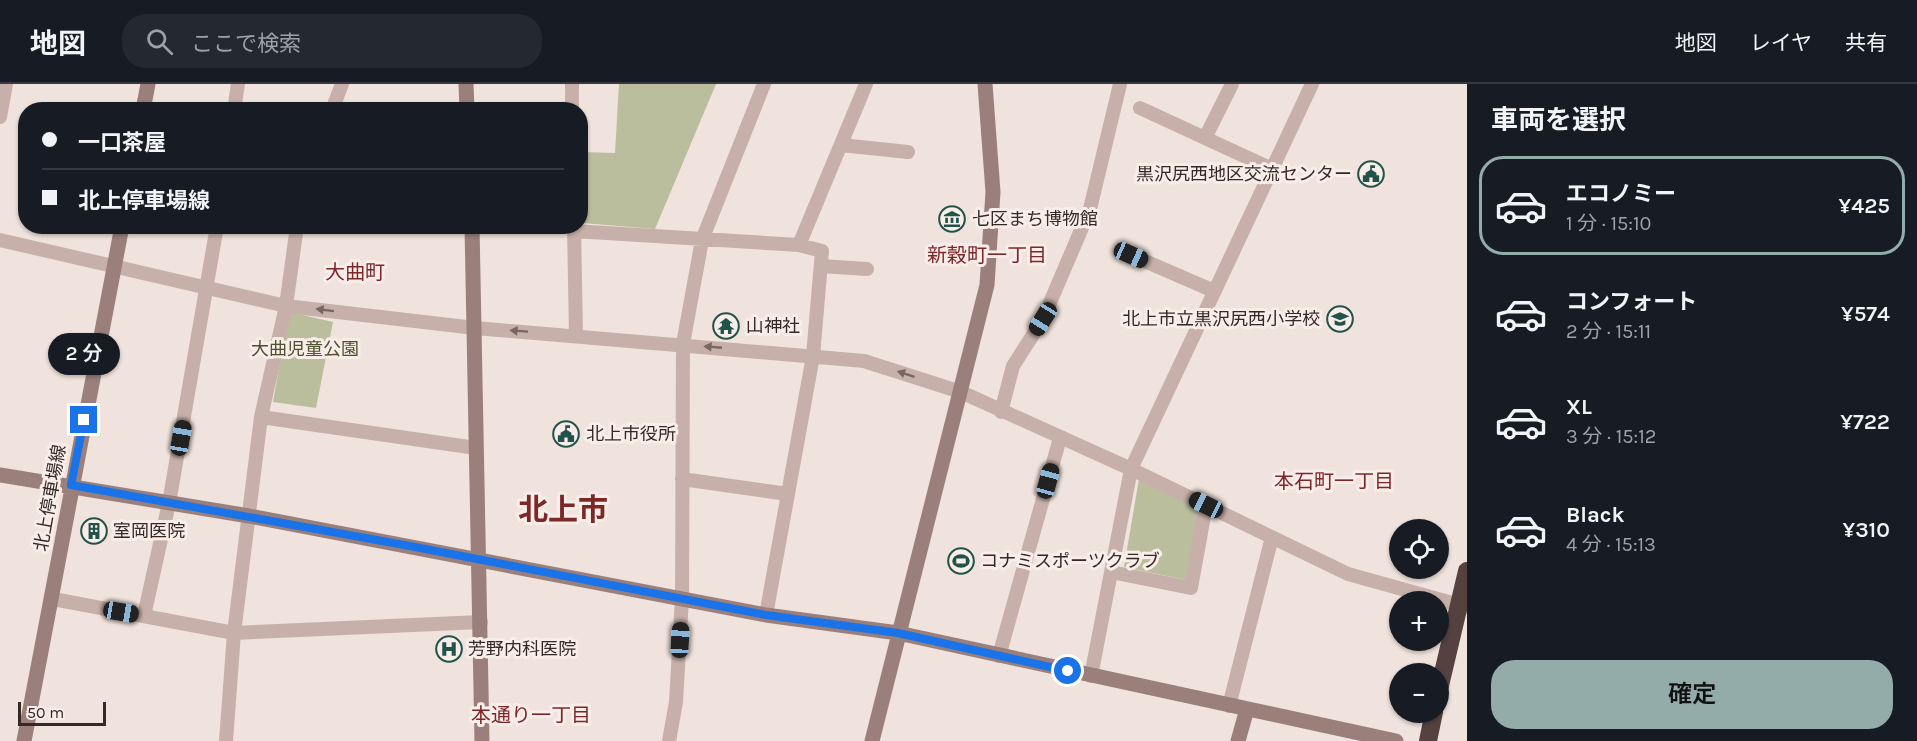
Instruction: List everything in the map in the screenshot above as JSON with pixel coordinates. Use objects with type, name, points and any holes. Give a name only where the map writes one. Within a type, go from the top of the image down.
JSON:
[{"type":"highway","points":[[1447,663],[1463,606],[1467,571]]},
{"type":"highway","points":[[1428,741],[1432,723]]},
{"type":"street","points":[[0,117],[6,84]]},
{"type":"street","points":[[145,102],[148,84]]},
{"type":"street","points":[[235,102],[238,84]]},
{"type":"street","points":[[335,102],[342,84]]},
{"type":"street","points":[[466,84],[467,102]]},
{"type":"street","points":[[572,84],[572,102]]},
{"type":"street","points":[[669,741],[676,702],[682,598],[682,344],[702,240],[764,84]]},
{"type":"street","points":[[799,245],[866,84]]},
{"type":"street","points":[[872,741],[962,392],[987,285],[993,192],[985,84]]},
{"type":"street","points":[[1001,412],[1013,366],[1043,319],[1090,209],[1120,84]]},
{"type":"street","points":[[1205,138],[1232,84]]},
{"type":"street","points":[[1091,676],[1131,469],[1312,84]]},
{"type":"street","points":[[1140,108],[1272,169]]},
{"type":"street","points":[[841,145],[908,152]]},
{"type":"street","points":[[588,230],[799,245],[822,251],[813,356],[766,615]]},
{"type":"street","name":"北上停車場線","points":[[24,741],[121,234]]},
{"type":"street","points":[[144,616],[169,503],[215,234]]},
{"type":"street","points":[[226,741],[234,633],[261,417],[286,306],[296,234]]},
{"type":"street","points":[[472,234],[482,741]]},
{"type":"street","points":[[574,234],[576,335]]},
{"type":"street","points":[[0,240],[286,306],[475,328],[864,361],[962,392],[1001,412],[1131,469],[1348,574],[1463,606]]},
{"type":"street","points":[[1131,255],[1214,291]]},
{"type":"street","points":[[821,267],[867,269]]},
{"type":"street","points":[[261,417],[476,448]]},
{"type":"street","points":[[999,656],[1060,438]]},
{"type":"street","points":[[0,475],[249,516],[766,615],[898,633],[1396,741]]},
{"type":"street","points":[[682,479],[788,494]]},
{"type":"street","points":[[1111,572],[1191,588],[1206,505]]},
{"type":"street","points":[[1229,706],[1272,537]]},
{"type":"street","points":[[52,599],[234,633],[481,622]]},
{"type":"street","points":[[1238,741],[1247,709]]},
{"type":"green space","points":[[619,84],[716,84],[655,229],[588,223],[588,152],[615,153]]},
{"type":"green space","name":"大曲児童公園","points":[[289,312],[333,322],[316,408],[273,402]]},
{"type":"green space","points":[[1139,479],[1201,510],[1186,580],[1124,567]]},
{"type":"place","name":"黒沢尻西地区交流センター","points":[[1371,174]]},
{"type":"place","name":"七区まち博物館","points":[[952,219]]},
{"type":"place","name":"北上市立黒沢尻西小学校","points":[[1340,319]]},
{"type":"place","name":"山神社","points":[[726,326]]},
{"type":"place","name":"北上市役所","points":[[566,434]]},
{"type":"place","name":"室岡医院","points":[[94,531]]},
{"type":"place","name":"コナミスポーツクラブ","points":[[961,561]]},
{"type":"place","name":"芳野内科医院","points":[[449,649]]},
{"type":"district","name":"新穀町一丁目","points":[[987,255]]},
{"type":"district","name":"大曲町","points":[[355,272]]},
{"type":"district","name":"本石町一丁目","points":[[1334,481]]},
{"type":"district","name":"北上市","points":[[563,510]]},
{"type":"district","name":"本通り一丁目","points":[[531,715]]},
{"type":"route","points":[[84,420],[71,485],[410,546],[766,615],[898,633],[1068,671]]}]
